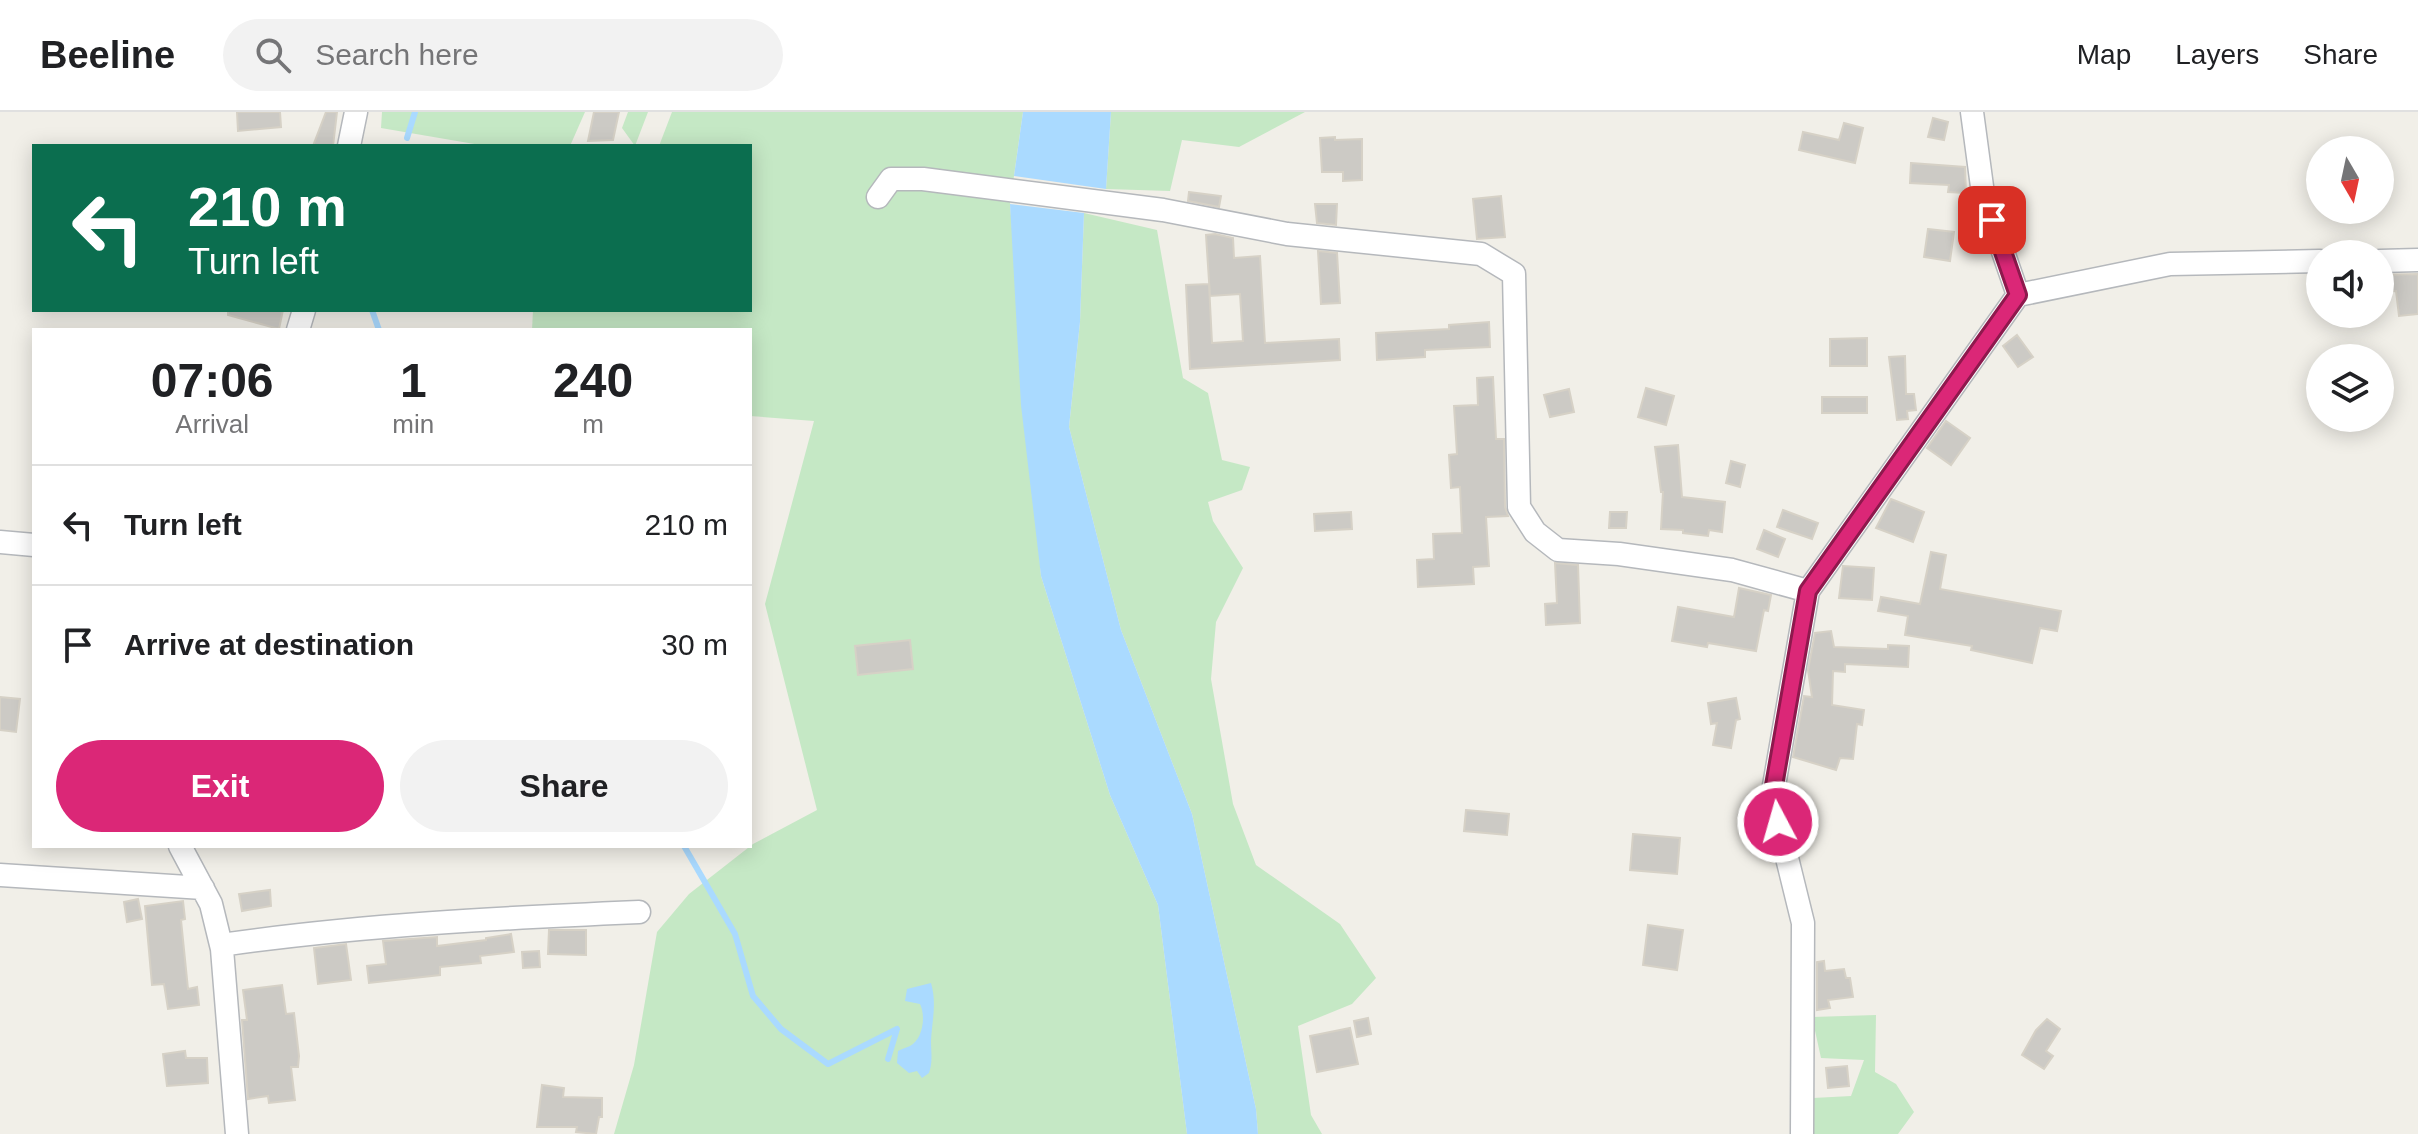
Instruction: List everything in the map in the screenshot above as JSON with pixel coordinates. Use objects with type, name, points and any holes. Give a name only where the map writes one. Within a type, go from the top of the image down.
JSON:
[{"type":"street","points":[[349,144],[356,112]]},
{"type":"street","points":[[1972,112],[1983,194],[2018,295]]},
{"type":"street","points":[[878,197],[891,179],[923,179],[1163,210],[1287,234],[1481,254],[1514,274],[1519,507],[1535,532],[1558,550],[1619,554],[1732,570],[1808,591]]},
{"type":"street","points":[[2394,261],[2418,260]]},
{"type":"street","points":[[1802,1134],[1803,923],[1772,797],[1808,591],[2018,295],[2170,264],[2306,261]]},
{"type":"street","points":[[0,542],[32,545]]},
{"type":"street","points":[[181,848],[211,904],[221,945],[237,1134]]},
{"type":"street","points":[[0,875],[203,888]]},
{"type":"street","points":[[221,945],[269,938],[518,917],[639,912]]},
{"type":"green space","points":[[382,112],[585,112],[571,144],[474,144],[381,128]]},
{"type":"green space","points":[[628,112],[648,112],[636,144],[622,128]]},
{"type":"green space","points":[[672,112],[1023,112],[1010,204],[1041,576],[1110,795],[1158,905],[1187,1134],[614,1134],[634,1065],[657,932],[689,894],[748,848],[752,848],[753,844],[817,810],[765,604],[814,421],[752,416],[752,328],[532,328],[533,312],[752,312],[752,144],[660,144]]},
{"type":"green space","points":[[1111,112],[1305,112],[1239,147],[1182,140],[1170,191],[1106,189]]},
{"type":"green space","points":[[1084,213],[1157,230],[1183,378],[1208,393],[1222,460],[1250,467],[1242,490],[1208,502],[1213,521],[1243,568],[1216,622],[1211,679],[1233,804],[1256,865],[1340,924],[1376,978],[1352,1004],[1298,1026],[1311,1115],[1322,1134],[1258,1134],[1256,1109],[1192,814],[1121,630],[1069,427],[1080,322]]},
{"type":"green space","points":[[1876,1015],[1875,1072],[1896,1084],[1914,1112],[1898,1134],[1812,1134],[1813,1098],[1851,1096],[1864,1060],[1821,1058],[1812,1017]]},
{"type":"water","points":[[1023,112],[1111,112],[1106,189],[1014,176]]},
{"type":"water","points":[[1010,204],[1084,213],[1080,322],[1069,427],[1121,630],[1192,814],[1256,1109],[1258,1134],[1187,1134],[1158,905],[1110,795],[1041,576],[1021,405]]},
{"type":"water","points":[[931,983],[934,1005],[931,1061],[929,1073],[922,1078],[917,1071],[909,1073],[897,1063],[898,1051],[914,1043],[922,1027],[920,1004],[905,1001],[907,989]]},
{"type":"building","points":[[237,112],[280,112],[281,127],[238,131]]},
{"type":"building","points":[[326,112],[337,112],[333,144],[314,144]]},
{"type":"building","points":[[594,112],[619,112],[613,140],[588,141]]},
{"type":"building","points":[[1933,118],[1948,122],[1944,140],[1928,137]]},
{"type":"building","points":[[1844,123],[1863,128],[1855,163],[1799,150],[1803,132],[1839,140]]},
{"type":"building","points":[[1335,137],[1335,140],[1362,139],[1362,180],[1343,181],[1343,172],[1322,172],[1320,138]]},
{"type":"building","points":[[1911,163],[1965,167],[1966,193],[1948,192],[1949,185],[1910,183]]},
{"type":"building","points":[[1189,192],[1221,196],[1219,207],[1188,201]]},
{"type":"building","points":[[1501,196],[1505,237],[1477,239],[1473,199]]},
{"type":"building","points":[[1315,204],[1337,204],[1336,225],[1317,223]]},
{"type":"building","points":[[1928,229],[1954,232],[1950,261],[1924,257]]},
{"type":"building","points":[[1206,235],[1233,238],[1234,258],[1260,256],[1265,343],[1339,339],[1340,360],[1190,369],[1186,285],[1209,284],[1212,343],[1243,341],[1240,294],[1210,296]]},
{"type":"building","points":[[1318,251],[1337,253],[1340,303],[1321,304]]},
{"type":"building","points":[[2418,274],[2418,314],[2399,316],[2394,275]]},
{"type":"building","points":[[228,312],[283,312],[279,328],[228,315]]},
{"type":"building","points":[[1489,322],[1490,347],[1425,350],[1425,357],[1377,360],[1376,333],[1449,329],[1449,325]]},
{"type":"building","points":[[2017,335],[2033,357],[2018,367],[2003,346]]},
{"type":"building","points":[[1867,338],[1867,366],[1830,366],[1830,339]]},
{"type":"building","points":[[1905,356],[1906,394],[1914,394],[1916,410],[1907,411],[1908,419],[1897,420],[1889,357]]},
{"type":"building","points":[[1493,377],[1496,439],[1504,439],[1505,507],[1508,516],[1486,517],[1489,566],[1473,567],[1474,584],[1418,587],[1417,560],[1434,559],[1433,534],[1462,533],[1460,487],[1451,488],[1449,455],[1457,454],[1454,406],[1478,405],[1477,378]]},
{"type":"building","points":[[1646,388],[1674,396],[1666,425],[1638,417]]},
{"type":"building","points":[[1569,389],[1574,412],[1550,417],[1544,395]]},
{"type":"building","points":[[1822,397],[1867,397],[1867,413],[1822,413]]},
{"type":"building","points":[[1946,421],[1970,438],[1951,465],[1927,448]]},
{"type":"building","points":[[1678,445],[1682,497],[1725,502],[1722,532],[1709,530],[1708,536],[1661,529],[1663,492],[1655,447]]},
{"type":"building","points":[[1731,461],[1745,465],[1740,487],[1726,483]]},
{"type":"building","points":[[1891,499],[1924,512],[1913,542],[1876,528]]},
{"type":"building","points":[[1783,510],[1818,523],[1812,539],[1777,527]]},
{"type":"building","points":[[1351,512],[1352,529],[1315,531],[1314,514]]},
{"type":"building","points":[[1610,512],[1627,512],[1626,528],[1609,528]]},
{"type":"building","points":[[1764,530],[1785,539],[1778,557],[1757,549]]},
{"type":"building","points":[[1931,552],[1946,555],[1940,589],[2061,611],[2057,631],[2040,628],[2032,663],[1971,650],[1972,646],[1905,635],[1908,616],[1878,611],[1881,597],[1920,604]]},
{"type":"building","points":[[1555,563],[1578,565],[1580,623],[1546,625],[1545,604],[1557,603]]},
{"type":"building","points":[[1843,566],[1874,568],[1872,600],[1839,598]]},
{"type":"building","points":[[1739,588],[1771,595],[1768,611],[1764,610],[1756,651],[1672,641],[1678,607],[1734,617]]},
{"type":"building","points":[[1831,631],[1834,647],[1888,649],[1888,645],[1909,646],[1908,667],[1845,664],[1845,672],[1833,671],[1832,705],[1864,710],[1862,725],[1857,724],[1853,759],[1840,758],[1836,770],[1793,757],[1804,696],[1812,697],[1808,670],[1815,633]]},
{"type":"building","points":[[910,640],[913,669],[858,675],[855,646]]},
{"type":"building","points":[[0,697],[20,699],[16,732],[0,730]]},
{"type":"building","points":[[1736,698],[1740,719],[1736,720],[1731,748],[1713,745],[1717,723],[1711,724],[1708,703]]},
{"type":"building","points":[[1466,810],[1509,814],[1507,835],[1464,831]]},
{"type":"building","points":[[1633,834],[1680,838],[1677,874],[1630,870]]},
{"type":"building","points":[[270,890],[271,906],[242,911],[239,894]]},
{"type":"building","points":[[138,899],[142,919],[127,922],[124,902]]},
{"type":"building","points":[[183,901],[185,919],[181,920],[188,989],[197,987],[199,1005],[168,1009],[164,984],[152,985],[145,906]]},
{"type":"building","points":[[1648,925],[1683,930],[1677,970],[1643,965]]},
{"type":"building","points":[[549,930],[586,930],[586,955],[548,954]]},
{"type":"building","points":[[511,934],[514,952],[480,956],[481,963],[440,967],[440,975],[369,983],[367,966],[386,964],[383,941],[437,937],[437,946]]},
{"type":"building","points":[[346,944],[351,980],[318,984],[314,948]]},
{"type":"building","points":[[539,951],[540,967],[523,968],[522,952]]},
{"type":"building","points":[[1824,961],[1825,971],[1844,969],[1846,978],[1850,978],[1853,997],[1828,1000],[1830,1008],[1817,1010],[1817,962]]},
{"type":"building","points":[[282,985],[286,1014],[294,1013],[299,1056],[298,1067],[291,1067],[295,1100],[269,1103],[268,1096],[248,1099],[242,1020],[247,1020],[243,990]]},
{"type":"building","points":[[1368,1018],[1371,1034],[1357,1037],[1354,1021]]},
{"type":"building","points":[[2047,1019],[2060,1029],[2046,1051],[2053,1056],[2044,1069],[2022,1055],[2036,1030]]},
{"type":"building","points":[[1350,1028],[1358,1064],[1317,1072],[1310,1036]]},
{"type":"building","points":[[185,1051],[186,1058],[207,1058],[208,1083],[167,1086],[163,1054]]},
{"type":"building","points":[[1847,1066],[1849,1086],[1828,1088],[1826,1068]]},
{"type":"building","points":[[542,1085],[564,1088],[563,1097],[602,1098],[602,1117],[599,1117],[596,1134],[576,1132],[577,1127],[537,1127]]},
{"type":"waterway","points":[[407,138],[415,112]]},
{"type":"waterway","points":[[373,312],[378,328]]},
{"type":"waterway","points":[[685,848],[735,934],[753,996],[781,1029],[828,1064],[897,1029],[888,1059]]},
{"type":"route","points":[[1778,822],[1772,797],[1808,591],[2018,295],[1992,220]]}]
